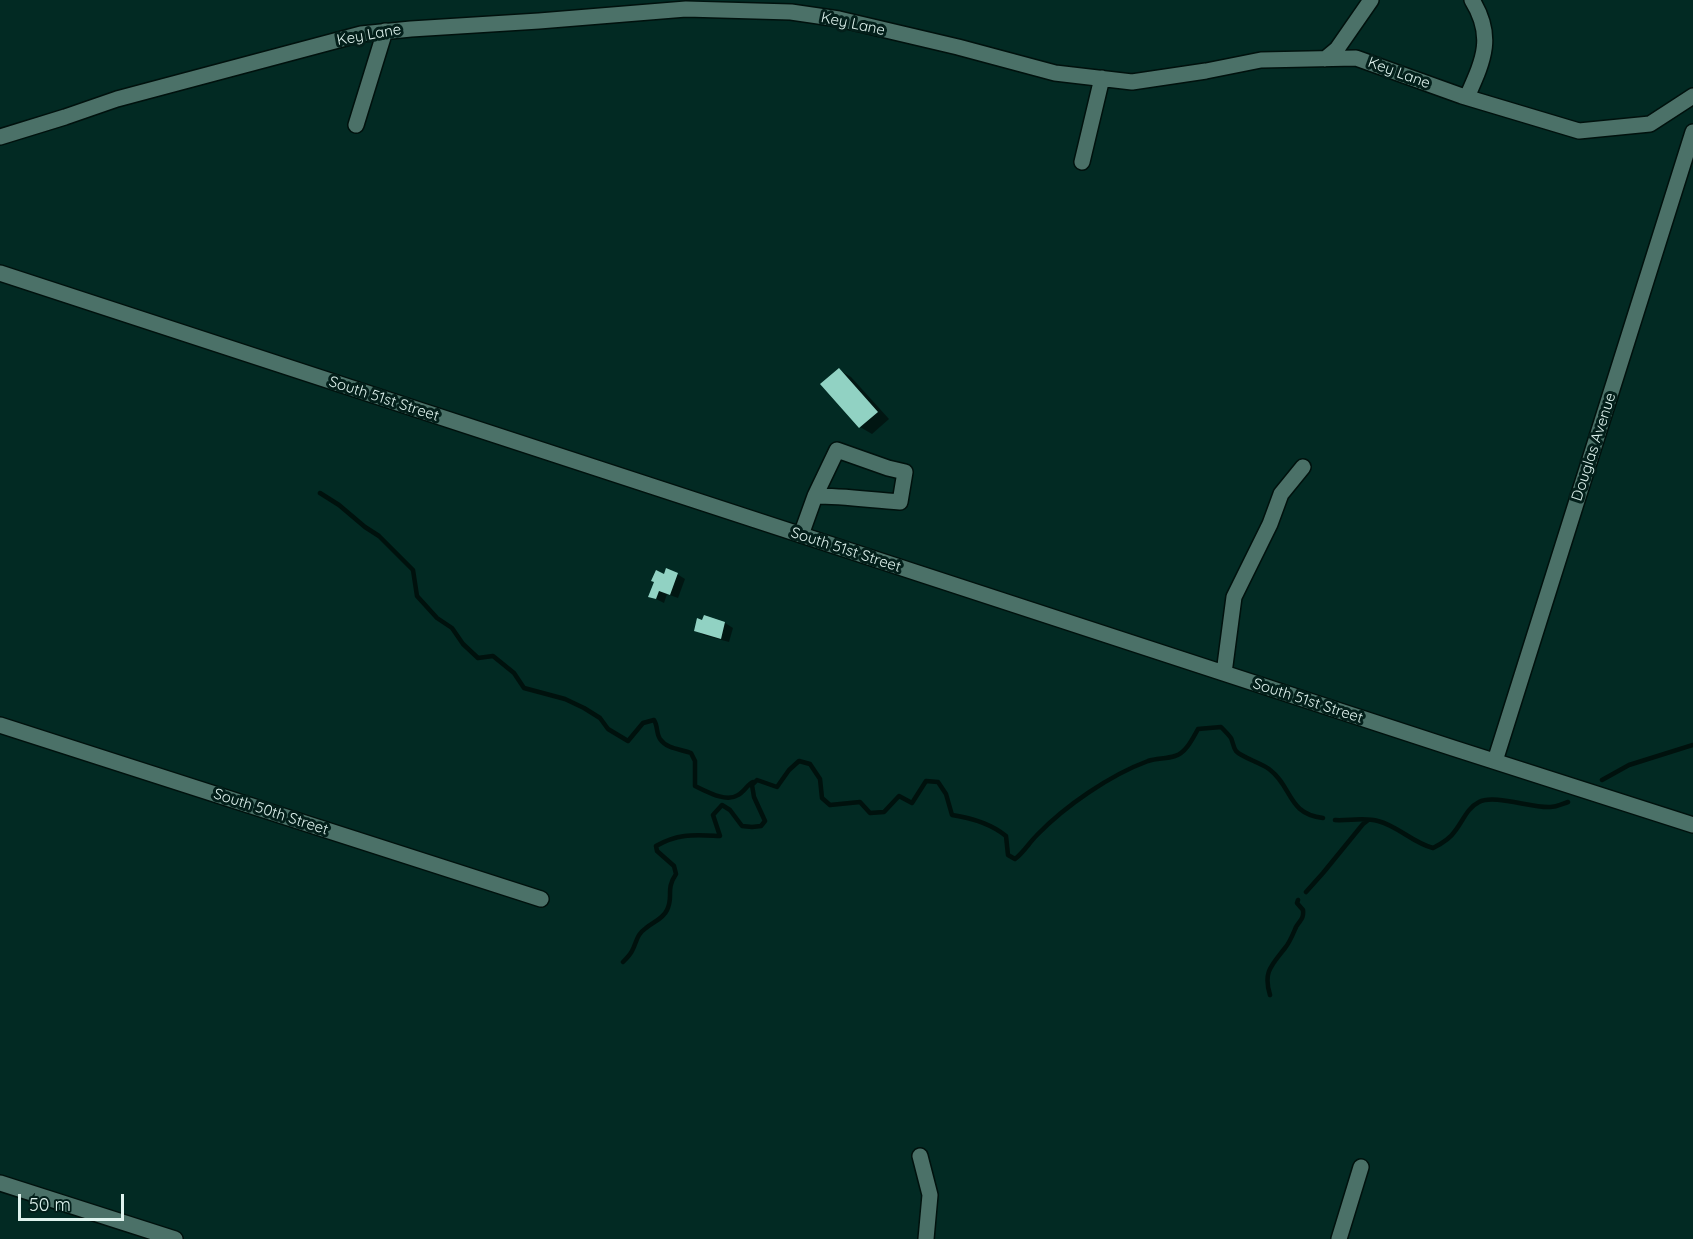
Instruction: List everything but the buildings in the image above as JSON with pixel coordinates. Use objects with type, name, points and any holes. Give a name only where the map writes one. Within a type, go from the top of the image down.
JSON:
[{"type":"street","points":[[1325,59],[1337,49],[1371,0]]},
{"type":"street","points":[[1467,97],[1481,64],[1486,44],[1481,21],[1472,0]]},
{"type":"street","name":"Key Lane","points":[[0,137],[117,99],[361,34],[686,9],[771,6],[791,12],[839,19],[958,47],[1054,73],[1132,82],[1261,60],[1356,58],[1467,97],[1579,131],[1650,124],[1693,96]]},
{"type":"street","points":[[356,125],[385,31]]},
{"type":"street","points":[[1082,162],[1102,78]]},
{"type":"street","name":"Douglas Avenue","points":[[1495,761],[1693,132]]},
{"type":"street","name":"South 51st Street","points":[[0,273],[1693,825]]},
{"type":"street","points":[[801,535],[815,496],[837,450],[905,472],[900,502],[873,501],[846,496],[815,496]]},
{"type":"street","points":[[1224,673],[1234,597],[1270,524],[1281,494],[1303,467]]},
{"type":"street","name":"South 50th Street","points":[[0,725],[541,899]]},
{"type":"street","points":[[920,1156],[930,1195],[926,1239]]},
{"type":"street","points":[[1339,1239],[1361,1167]]},
{"type":"street","points":[[0,1183],[175,1239]]},
{"type":"waterway","points":[[320,493],[379,536],[413,570],[417,596],[437,618],[452,628],[463,644],[478,658],[493,656],[514,673],[524,688],[565,699],[584,708],[600,718],[608,729],[628,741],[643,723],[654,720],[659,737],[663,742],[670,747],[691,753],[695,761],[695,786],[705,791],[728,798],[740,794],[753,782]]},
{"type":"waterway","points":[[623,962],[631,952],[640,933],[663,916],[669,905],[671,884],[676,874],[674,866],[657,851],[656,846],[680,837],[720,836],[713,815],[722,805],[730,810],[742,826],[761,826],[765,821],[754,797],[752,785],[757,780],[777,787],[789,770],[799,761],[810,764],[820,779],[822,798],[830,805],[860,802],[870,813],[884,812],[899,796],[912,803],[926,781],[938,782],[946,794],[952,815],[980,822],[1000,831],[1006,836],[1008,855],[1015,859],[1048,824],[1089,792],[1133,767],[1183,752],[1198,729],[1221,727],[1231,738],[1236,751],[1261,764],[1277,776],[1296,805],[1311,815],[1323,818]]},
{"type":"waterway","points":[[1602,780],[1629,765],[1693,745]]},
{"type":"waterway","points":[[1335,820],[1378,821],[1433,848],[1451,836],[1468,811],[1479,802],[1503,800],[1542,807],[1557,806],[1568,802]]},
{"type":"waterway","points":[[1306,892],[1367,821]]},
{"type":"waterway","points":[[1270,995],[1267,980],[1270,970],[1303,915],[1303,910],[1297,903],[1298,900]]}]
